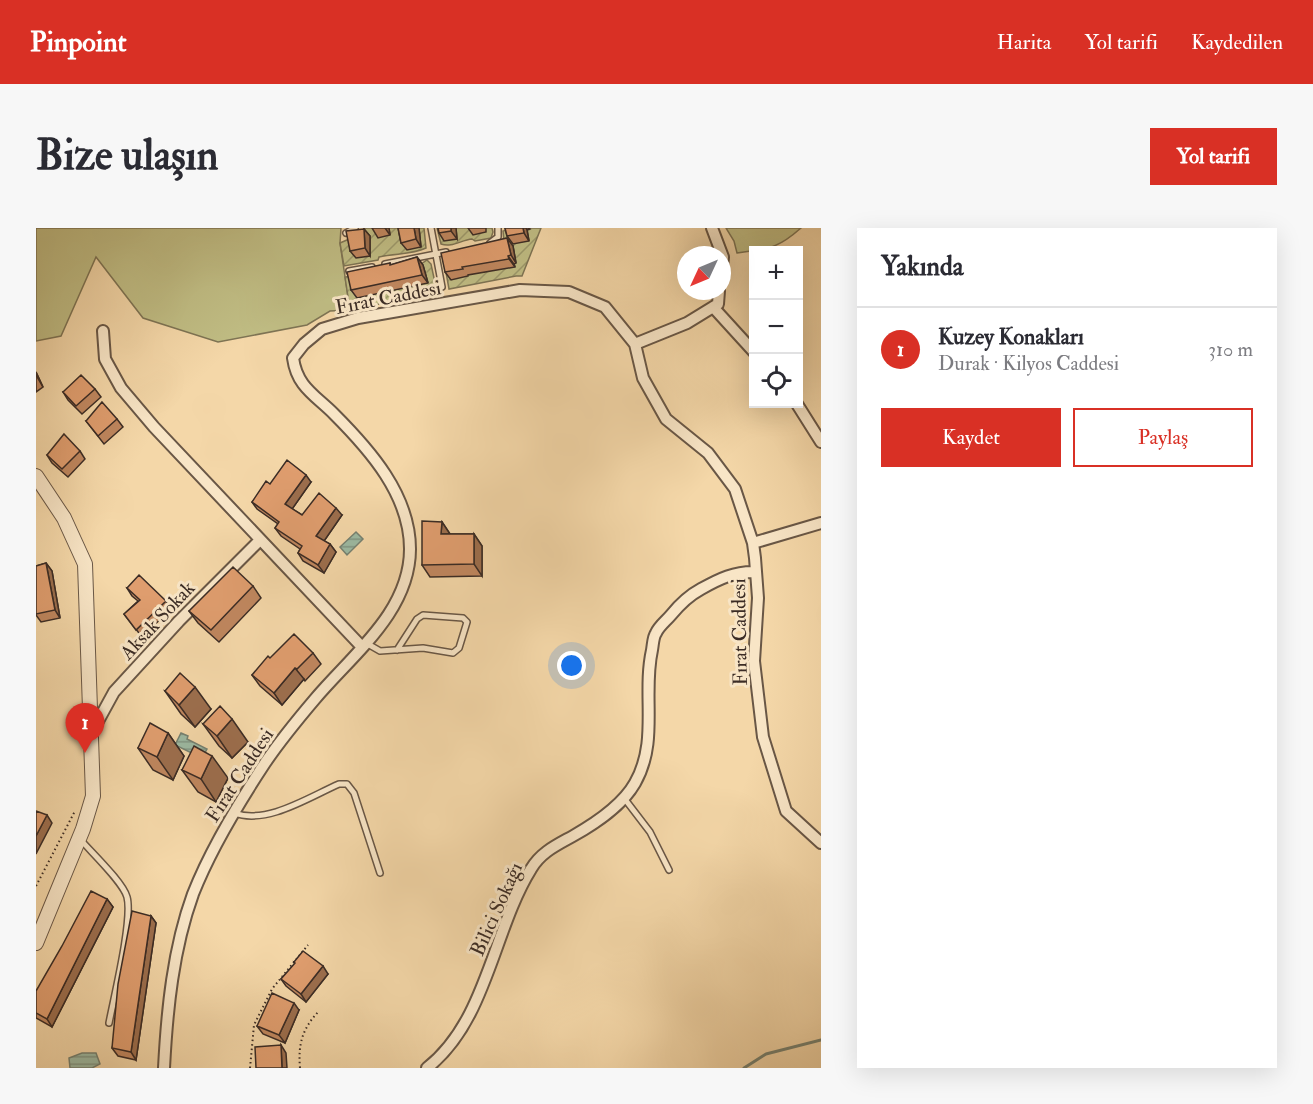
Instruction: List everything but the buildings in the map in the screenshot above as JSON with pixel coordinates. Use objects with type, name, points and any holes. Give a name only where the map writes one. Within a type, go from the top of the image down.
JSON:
[{"type":"street","points":[[712,228],[719,246]]},
{"type":"street","name":"Fırat Caddesi","points":[[164,1068],[166,1026],[177,954],[190,905],[218,840],[273,753],[314,700],[382,624],[397,600],[406,577],[410,550],[408,531],[403,510],[390,480],[295,374],[293,358],[304,344],[322,329],[358,318],[520,290],[569,292],[605,307],[635,344],[643,378],[666,419],[708,453],[735,489],[753,543],[758,598],[754,661],[763,737],[786,810],[821,843]]},
{"type":"street","points":[[635,344],[687,323],[718,304],[718,300]]},
{"type":"street","points":[[713,307],[749,348]]},
{"type":"street","points":[[103,331],[105,359],[121,388],[154,427],[260,540],[364,645]]},
{"type":"street","points":[[800,408],[821,442]]},
{"type":"street","points":[[36,476],[64,518],[84,564],[93,796],[80,838],[36,943]]},
{"type":"street","points":[[753,543],[821,523]]},
{"type":"street","name":"Aksak Sokak","points":[[91,735],[114,692],[179,621],[260,540]]},
{"type":"street","name":"Bilici Sokağı","points":[[427,1068],[435,1062],[458,1034],[476,1000],[531,868],[548,849],[603,816],[624,798],[635,782],[649,743],[648,669],[656,633],[686,597],[721,578],[743,572],[756,572]]},
{"type":"lane","points":[[346,233],[355,228]]},
{"type":"lane","points":[[430,228],[442,286]]},
{"type":"lane","points":[[482,245],[494,243],[498,237],[498,228]]},
{"type":"lane","points":[[349,271],[447,252]]},
{"type":"lane","points":[[364,645],[380,651],[397,650],[423,648],[453,653],[459,648],[467,622],[463,618],[423,615],[417,619],[397,650]]},
{"type":"lane","points":[[234,813],[252,817],[267,816],[345,783],[354,793],[380,873]]},
{"type":"lane","points":[[624,798],[650,832],[669,870]]},
{"type":"lane","points":[[80,838],[113,876],[127,897],[127,922],[109,1023]]},
{"type":"path","points":[[36,886],[70,817],[79,806],[93,796]]},
{"type":"path","points":[[250,1068],[254,1025],[272,989],[308,945]]},
{"type":"path","points":[[300,1068],[298,1047],[310,1020],[318,1011]]},
{"type":"shaded area","points":[[36,228],[341,228],[340,243],[350,310],[330,311],[307,325],[218,342],[143,318],[96,257],[61,336],[36,341]]},
{"type":"shaded area","points":[[365,228],[424,228],[426,248],[344,266],[340,243],[363,233]]},
{"type":"shaded area","points":[[437,228],[492,228],[493,232],[491,238],[475,241],[472,239],[445,245],[441,244]]},
{"type":"shaded area","points":[[508,228],[541,228],[522,276],[449,289],[444,261],[504,241],[503,231]]},
{"type":"shaded area","points":[[726,228],[801,228],[774,246],[749,246],[749,251],[737,253],[734,241]]},
{"type":"shaded area","points":[[427,260],[431,264],[437,292],[350,310],[345,277],[421,264]]},
{"type":"shaded area","points":[[356,532],[363,539],[347,555],[340,547]]},
{"type":"shaded area","points":[[181,733],[188,736],[187,739],[207,749],[202,758],[175,745]]},
{"type":"shaded area","points":[[82,1053],[96,1053],[100,1064],[92,1068],[70,1068],[69,1058]]},
{"type":"waterway","points":[[744,1068],[766,1054],[821,1040]]},
{"type":"place","name":"Kuzey Konakları","points":[[85,753]]}]
